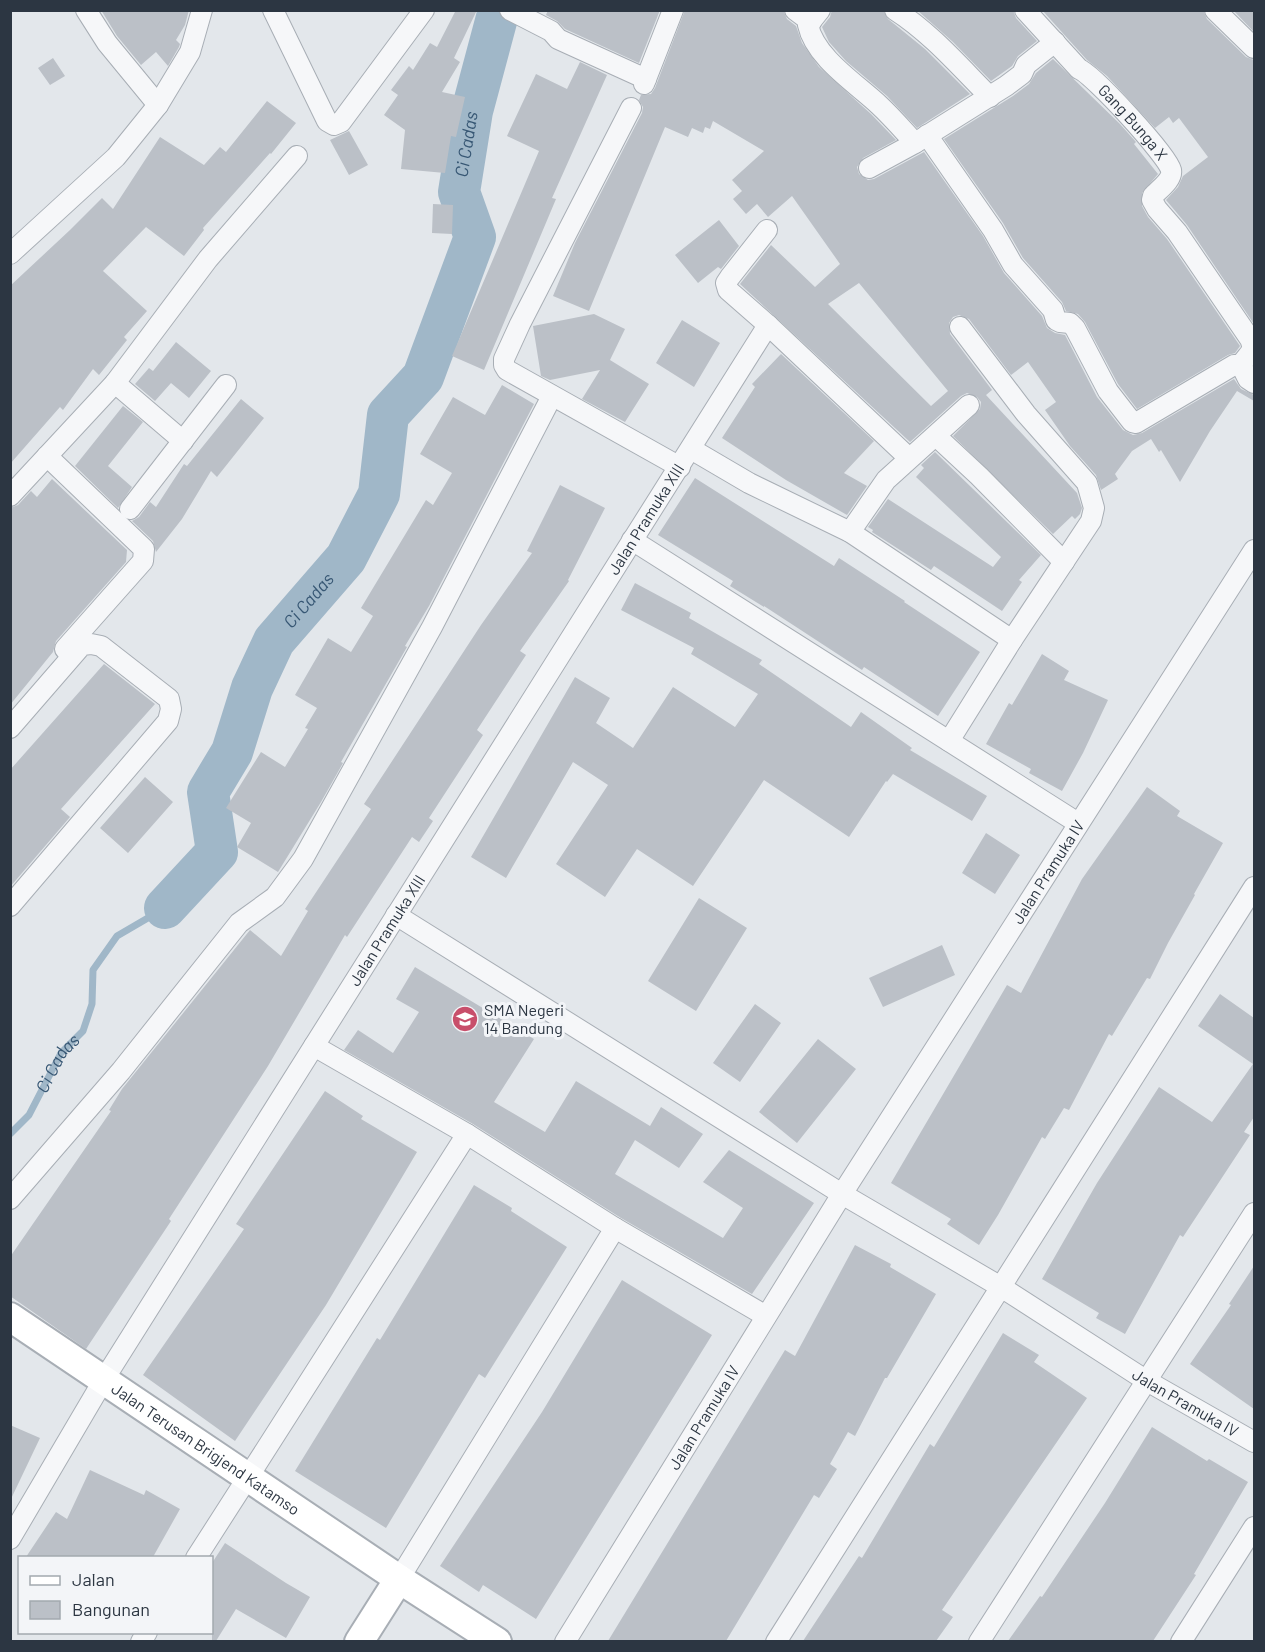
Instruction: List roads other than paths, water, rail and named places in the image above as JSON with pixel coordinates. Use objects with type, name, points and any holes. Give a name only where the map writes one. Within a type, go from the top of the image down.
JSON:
[{"type":"street","points":[[86,10],[107,43],[158,105]]},
{"type":"street","points":[[10,254],[116,157],[158,105],[190,51],[202,10]]},
{"type":"street","points":[[273,10],[327,121],[334,125],[341,122],[424,10]]},
{"type":"street","points":[[510,10],[551,31],[558,39],[645,82],[673,10]]},
{"type":"street","points":[[895,10],[937,45],[990,97]]},
{"type":"street","name":"Gang Bunga X","points":[[1025,10],[1079,69],[1099,84],[1150,140],[1170,168],[1170,177],[1152,200],[1178,232],[1250,339],[1253,347],[1252,353],[1241,365]]},
{"type":"street","points":[[1215,10],[1254,48]]},
{"type":"street","points":[[810,16],[809,30],[822,52],[879,105],[921,139],[993,230],[1015,268],[1055,312],[1056,320],[1070,323],[1075,328],[1108,391],[1132,422],[1136,423],[1234,364],[1241,365],[1248,379],[1254,383]]},
{"type":"street","points":[[868,168],[990,97],[1022,74],[1026,64],[1055,42]]},
{"type":"street","points":[[631,108],[504,359],[504,365],[507,370],[680,467]]},
{"type":"street","points":[[10,496],[115,383],[208,259],[297,156]]},
{"type":"street","points":[[767,230],[726,284],[728,290],[909,458]]},
{"type":"street","name":"Jalan Pramuka XIII","points":[[10,1539],[103,1381],[768,325]]},
{"type":"street","points":[[949,741],[1012,640],[1091,521],[1094,508],[1087,483],[1026,414],[960,327]]},
{"type":"street","points":[[115,383],[183,441]]},
{"type":"street","points":[[130,509],[226,385]]},
{"type":"street","points":[[10,1199],[121,1071],[239,923],[275,897],[303,859],[432,627],[552,396]]},
{"type":"street","points":[[850,532],[886,480],[969,405]]},
{"type":"street","points":[[936,436],[1064,562]]},
{"type":"street","points":[[691,449],[749,483],[850,532],[1012,640]]},
{"type":"street","points":[[10,710],[143,561],[144,549],[47,456]]},
{"type":"street","points":[[632,540],[1078,823]]},
{"type":"street","name":"Jalan Pramuka IV","points":[[566,1641],[842,1194],[1254,550]]},
{"type":"street","points":[[10,728],[82,645],[100,646],[170,699],[171,709],[168,721],[10,906]]},
{"type":"street","points":[[776,1641],[1254,887]]},
{"type":"street","points":[[396,915],[842,1194]]},
{"type":"street","points":[[314,1046],[467,1134],[615,1228],[766,1316]]},
{"type":"street","points":[[197,1556],[467,1134]]},
{"type":"street","name":"Jalan Pramuka IV","points":[[842,1194],[1001,1287],[1146,1381],[1254,1442]]},
{"type":"street","points":[[979,1641],[1254,1213]]},
{"type":"street","points":[[359,1641],[615,1228]]},
{"type":"street","name":"Jalan Terusan Brigjend Katamso","points":[[10,1317],[103,1381],[250,1474],[399,1579],[497,1641]]},
{"type":"street","points":[[1181,1641],[1254,1527]]},
{"type":"waterway","name":"Ci Cadas","points":[[165,908],[217,852],[208,792],[232,752],[252,688],[274,641],[346,558],[379,494],[388,415],[423,377],[475,237],[459,192],[472,111],[499,10]]},
{"type":"waterway","name":"Ci Cadas","points":[[10,1134],[29,1115],[61,1053],[83,1031],[92,1004],[93,970],[117,936],[165,908]]},
{"type":"place","name":"SMA Negeri 14 Bandung","points":[[465,1019]]}]
